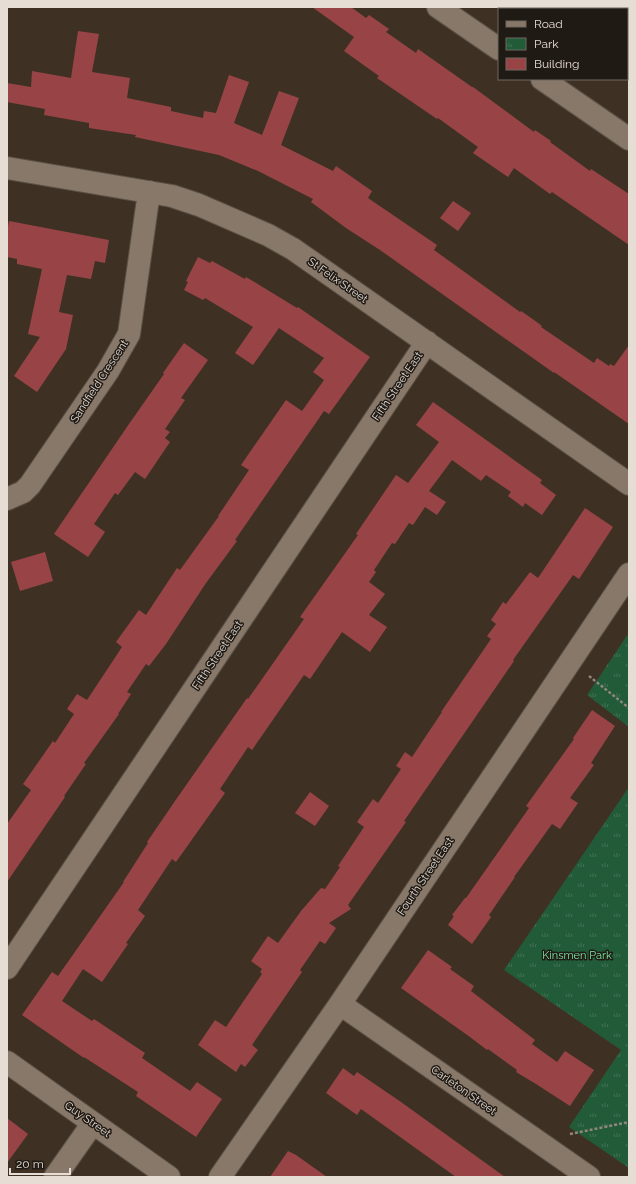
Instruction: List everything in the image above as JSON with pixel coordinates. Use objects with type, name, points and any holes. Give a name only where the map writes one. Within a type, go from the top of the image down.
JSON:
[{"type":"street","points":[[440,7],[498,48]]},
{"type":"street","points":[[543,80],[629,139]]},
{"type":"street","name":"St Felix Street","points":[[7,168],[172,196],[199,205],[268,235],[293,249],[629,484]]},
{"type":"street","name":"Sandfield Crescent","points":[[7,499],[23,492],[30,485],[108,371],[129,334],[149,192]]},
{"type":"street","name":"Fifth Street East","points":[[7,968],[426,342]]},
{"type":"street","name":"Fourth Street East","points":[[220,1177],[340,1004],[629,574]]},
{"type":"street","name":"Carleton Street","points":[[340,1004],[589,1177]]},
{"type":"street","name":"Guy Street","points":[[7,1062],[169,1177]]},
{"type":"street","points":[[55,1177],[93,1123]]},
{"type":"path","points":[[589,676],[629,708]]},
{"type":"path","points":[[570,1134],[629,1122]]},
{"type":"green space","points":[[629,634],[629,727],[587,695]]},
{"type":"green space","name":"Kinsmen Park","points":[[629,787],[629,1168],[569,1127],[621,1050],[504,970]]},
{"type":"green space","points":[[629,842],[629,869],[616,861]]},
{"type":"building","points":[[312,7],[351,7],[366,18],[369,15],[389,29],[386,32],[416,53],[418,49],[534,132],[535,130],[551,141],[550,142],[590,171],[591,169],[629,194],[629,245],[552,192],[550,194],[514,168],[508,177],[473,153],[478,147],[438,118],[437,119],[377,78],[379,76],[344,51],[354,37]]},
{"type":"building","points":[[78,31],[99,34],[92,72],[130,78],[127,98],[171,107],[171,111],[203,118],[204,111],[216,113],[229,75],[249,82],[234,123],[262,135],[279,91],[299,98],[281,145],[333,171],[336,166],[372,191],[368,198],[437,245],[434,250],[594,363],[597,358],[609,366],[610,364],[614,366],[629,345],[629,424],[380,250],[346,228],[311,202],[313,199],[258,171],[219,155],[135,137],[136,135],[89,128],[89,123],[44,115],[45,109],[7,102],[7,83],[31,87],[32,71],[71,78]]},
{"type":"building","points":[[453,201],[471,213],[458,231],[440,218]]},
{"type":"building","points":[[9,221],[109,240],[105,263],[95,261],[91,279],[67,275],[59,312],[73,315],[66,349],[37,392],[14,376],[40,337],[28,334],[42,269],[17,264],[17,259],[7,257],[7,232]]},
{"type":"building","points":[[198,257],[210,263],[212,261],[245,279],[246,277],[297,308],[298,307],[370,357],[329,414],[324,411],[235,540],[237,541],[206,583],[166,644],[149,666],[146,664],[127,692],[131,694],[119,714],[84,763],[86,764],[64,796],[65,797],[7,882],[7,824],[31,790],[23,784],[53,741],[55,743],[74,714],[67,709],[77,694],[87,700],[122,647],[116,642],[139,610],[146,615],[177,568],[180,570],[219,516],[249,470],[241,465],[286,400],[302,411],[324,380],[313,372],[324,358],[279,328],[253,365],[235,353],[253,327],[205,298],[203,300],[184,290],[188,282],[186,281]]},
{"type":"building","points":[[184,343],[208,360],[181,398],[185,400],[165,429],[170,432],[165,438],[170,442],[145,479],[135,472],[118,495],[115,493],[94,524],[105,532],[88,557],[54,534]]},
{"type":"building","points":[[433,402],[542,480],[540,483],[556,495],[542,515],[525,503],[523,507],[508,496],[511,492],[486,475],[481,481],[452,460],[429,491],[446,502],[437,515],[425,507],[413,525],[409,523],[395,544],[392,543],[374,570],[376,572],[369,582],[385,594],[369,615],[387,627],[370,652],[342,632],[310,679],[304,675],[252,750],[248,747],[220,789],[225,793],[176,862],[172,859],[138,910],[145,916],[102,982],[83,969],[62,1001],[92,1021],[94,1019],[145,1053],[142,1058],[190,1091],[197,1082],[222,1099],[196,1137],[136,1096],[138,1092],[84,1058],[22,1015],[52,972],[58,976],[124,882],[148,843],[147,842],[175,801],[304,619],[300,617],[358,535],[356,534],[396,475],[408,483],[439,442],[416,425]]},
{"type":"building","points":[[585,508],[613,527],[579,579],[573,575],[513,660],[514,661],[404,821],[406,822],[348,905],[351,909],[329,923],[336,928],[325,944],[320,941],[300,970],[302,972],[252,1045],[258,1050],[245,1067],[241,1064],[236,1072],[198,1045],[215,1020],[226,1027],[262,974],[260,972],[262,969],[251,961],[268,936],[278,943],[301,911],[321,888],[325,889],[340,867],[338,866],[364,827],[357,822],[373,799],[378,803],[401,769],[396,766],[405,752],[412,757],[491,639],[487,636],[496,624],[491,620],[503,602],[506,604],[530,572],[538,578]]},
{"type":"building","points":[[45,552],[53,581],[20,591],[11,562]]},
{"type":"building","points":[[592,710],[615,726],[591,763],[594,765],[570,798],[578,803],[560,829],[552,824],[514,877],[489,915],[491,917],[472,944],[448,925],[454,916],[452,915],[466,898],[529,808],[526,806],[574,739],[573,738]]},
{"type":"building","points":[[310,792],[329,806],[315,826],[295,813]]},
{"type":"building","points":[[428,950],[452,967],[450,969],[474,986],[471,991],[535,1040],[532,1044],[557,1062],[565,1051],[594,1070],[570,1106],[516,1072],[517,1070],[401,988]]},
{"type":"building","points":[[343,1068],[354,1076],[357,1072],[505,1177],[456,1177],[361,1109],[357,1115],[326,1093]]},
{"type":"building","points":[[7,1118],[28,1134],[7,1163]]},
{"type":"building","points":[[288,1151],[296,1155],[327,1177],[270,1177]]}]
